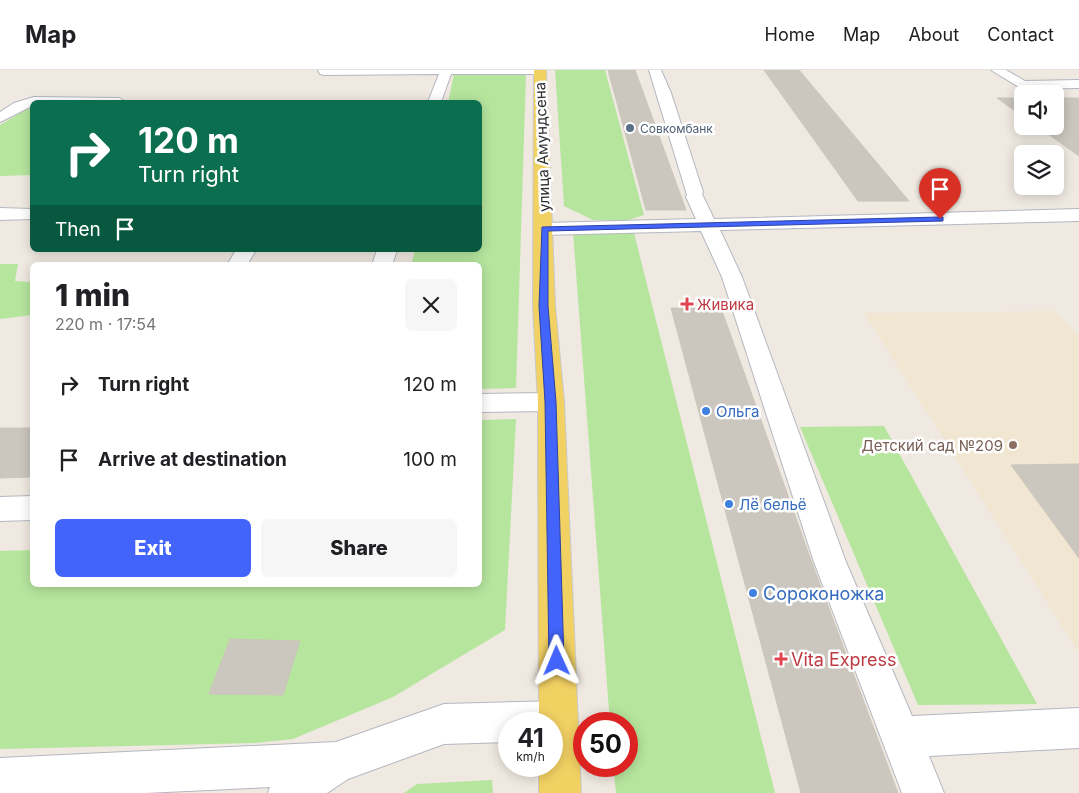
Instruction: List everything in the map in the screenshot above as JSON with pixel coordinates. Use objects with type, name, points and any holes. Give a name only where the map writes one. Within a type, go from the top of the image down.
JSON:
[{"type":"main road","name":"улица Амундсена","points":[[540,70],[544,306],[551,402],[558,712]]},
{"type":"main road","name":"улица Амундсена","points":[[560,777],[560,793]]},
{"type":"lane","points":[[324,70],[324,72],[540,70]]},
{"type":"lane","points":[[436,100],[445,70]]},
{"type":"lane","points":[[655,70],[664,93],[694,195],[710,226],[735,286],[830,562],[923,793]]},
{"type":"lane","points":[[997,70],[1022,85],[1079,84]]},
{"type":"lane","points":[[1072,70],[1079,74]]},
{"type":"lane","points":[[0,118],[19,106],[30,102]]},
{"type":"lane","points":[[0,107],[19,106]]},
{"type":"lane","points":[[0,214],[30,214]]},
{"type":"lane","points":[[544,229],[1079,215]]},
{"type":"lane","points":[[482,404],[551,402]]},
{"type":"lane","points":[[0,508],[30,508]]},
{"type":"lane","points":[[289,793],[336,762],[444,724],[498,723]]},
{"type":"lane","points":[[900,736],[1079,728]]},
{"type":"lane","points":[[0,779],[336,762]]},
{"type":"shaded area","name":"Детский сад №209","points":[[1055,311],[1079,335],[1079,653],[864,313]]},
{"type":"green space","points":[[555,70],[605,70],[644,215],[628,220],[593,220],[564,206]]},
{"type":"green space","points":[[454,74],[526,75],[516,388],[482,389],[482,262],[412,262],[414,252],[482,252],[482,100],[448,100]]},
{"type":"green space","points":[[30,107],[30,175],[0,176],[0,125]]},
{"type":"green space","points":[[573,232],[634,233],[775,793],[616,793],[614,777],[638,777],[638,712],[609,712]]},
{"type":"green space","points":[[0,264],[18,264],[15,281],[30,282],[30,315],[0,319]]},
{"type":"green space","points":[[516,419],[505,630],[393,697],[293,739],[255,743],[0,749],[0,551],[30,550],[30,587],[482,587],[482,420]]},
{"type":"green space","points":[[884,426],[1037,704],[918,705],[800,427]]},
{"type":"green space","points":[[492,780],[493,793],[404,793],[417,784]]},
{"type":"building","points":[[608,70],[635,70],[686,210],[646,210]]},
{"type":"building","points":[[764,70],[799,70],[909,201],[858,201]]},
{"type":"building","points":[[997,98],[1014,98],[1014,110]]},
{"type":"building","points":[[1064,98],[1079,98],[1079,156],[1050,135],[1064,135]]},
{"type":"building","points":[[671,308],[721,308],[812,563],[898,793],[801,793]]},
{"type":"building","points":[[0,428],[30,428],[30,477],[0,478]]},
{"type":"building","points":[[1079,464],[1079,558],[1011,465]]},
{"type":"building","points":[[230,639],[300,641],[283,695],[209,694]]},
{"type":"place","name":"Совкомбанк","points":[[630,128]]},
{"type":"place","name":"Живика","points":[[687,304]]},
{"type":"place","name":"Ольга","points":[[706,411]]},
{"type":"place","name":"Детский сад №209","points":[[1013,445]]},
{"type":"place","name":"Лё бельё","points":[[729,504]]},
{"type":"place","name":"Сороконожка","points":[[753,593]]},
{"type":"place","name":"Vita Express","points":[[781,659]]},
{"type":"route","points":[[557,661],[551,402],[544,306],[544,229],[940,219]]}]
